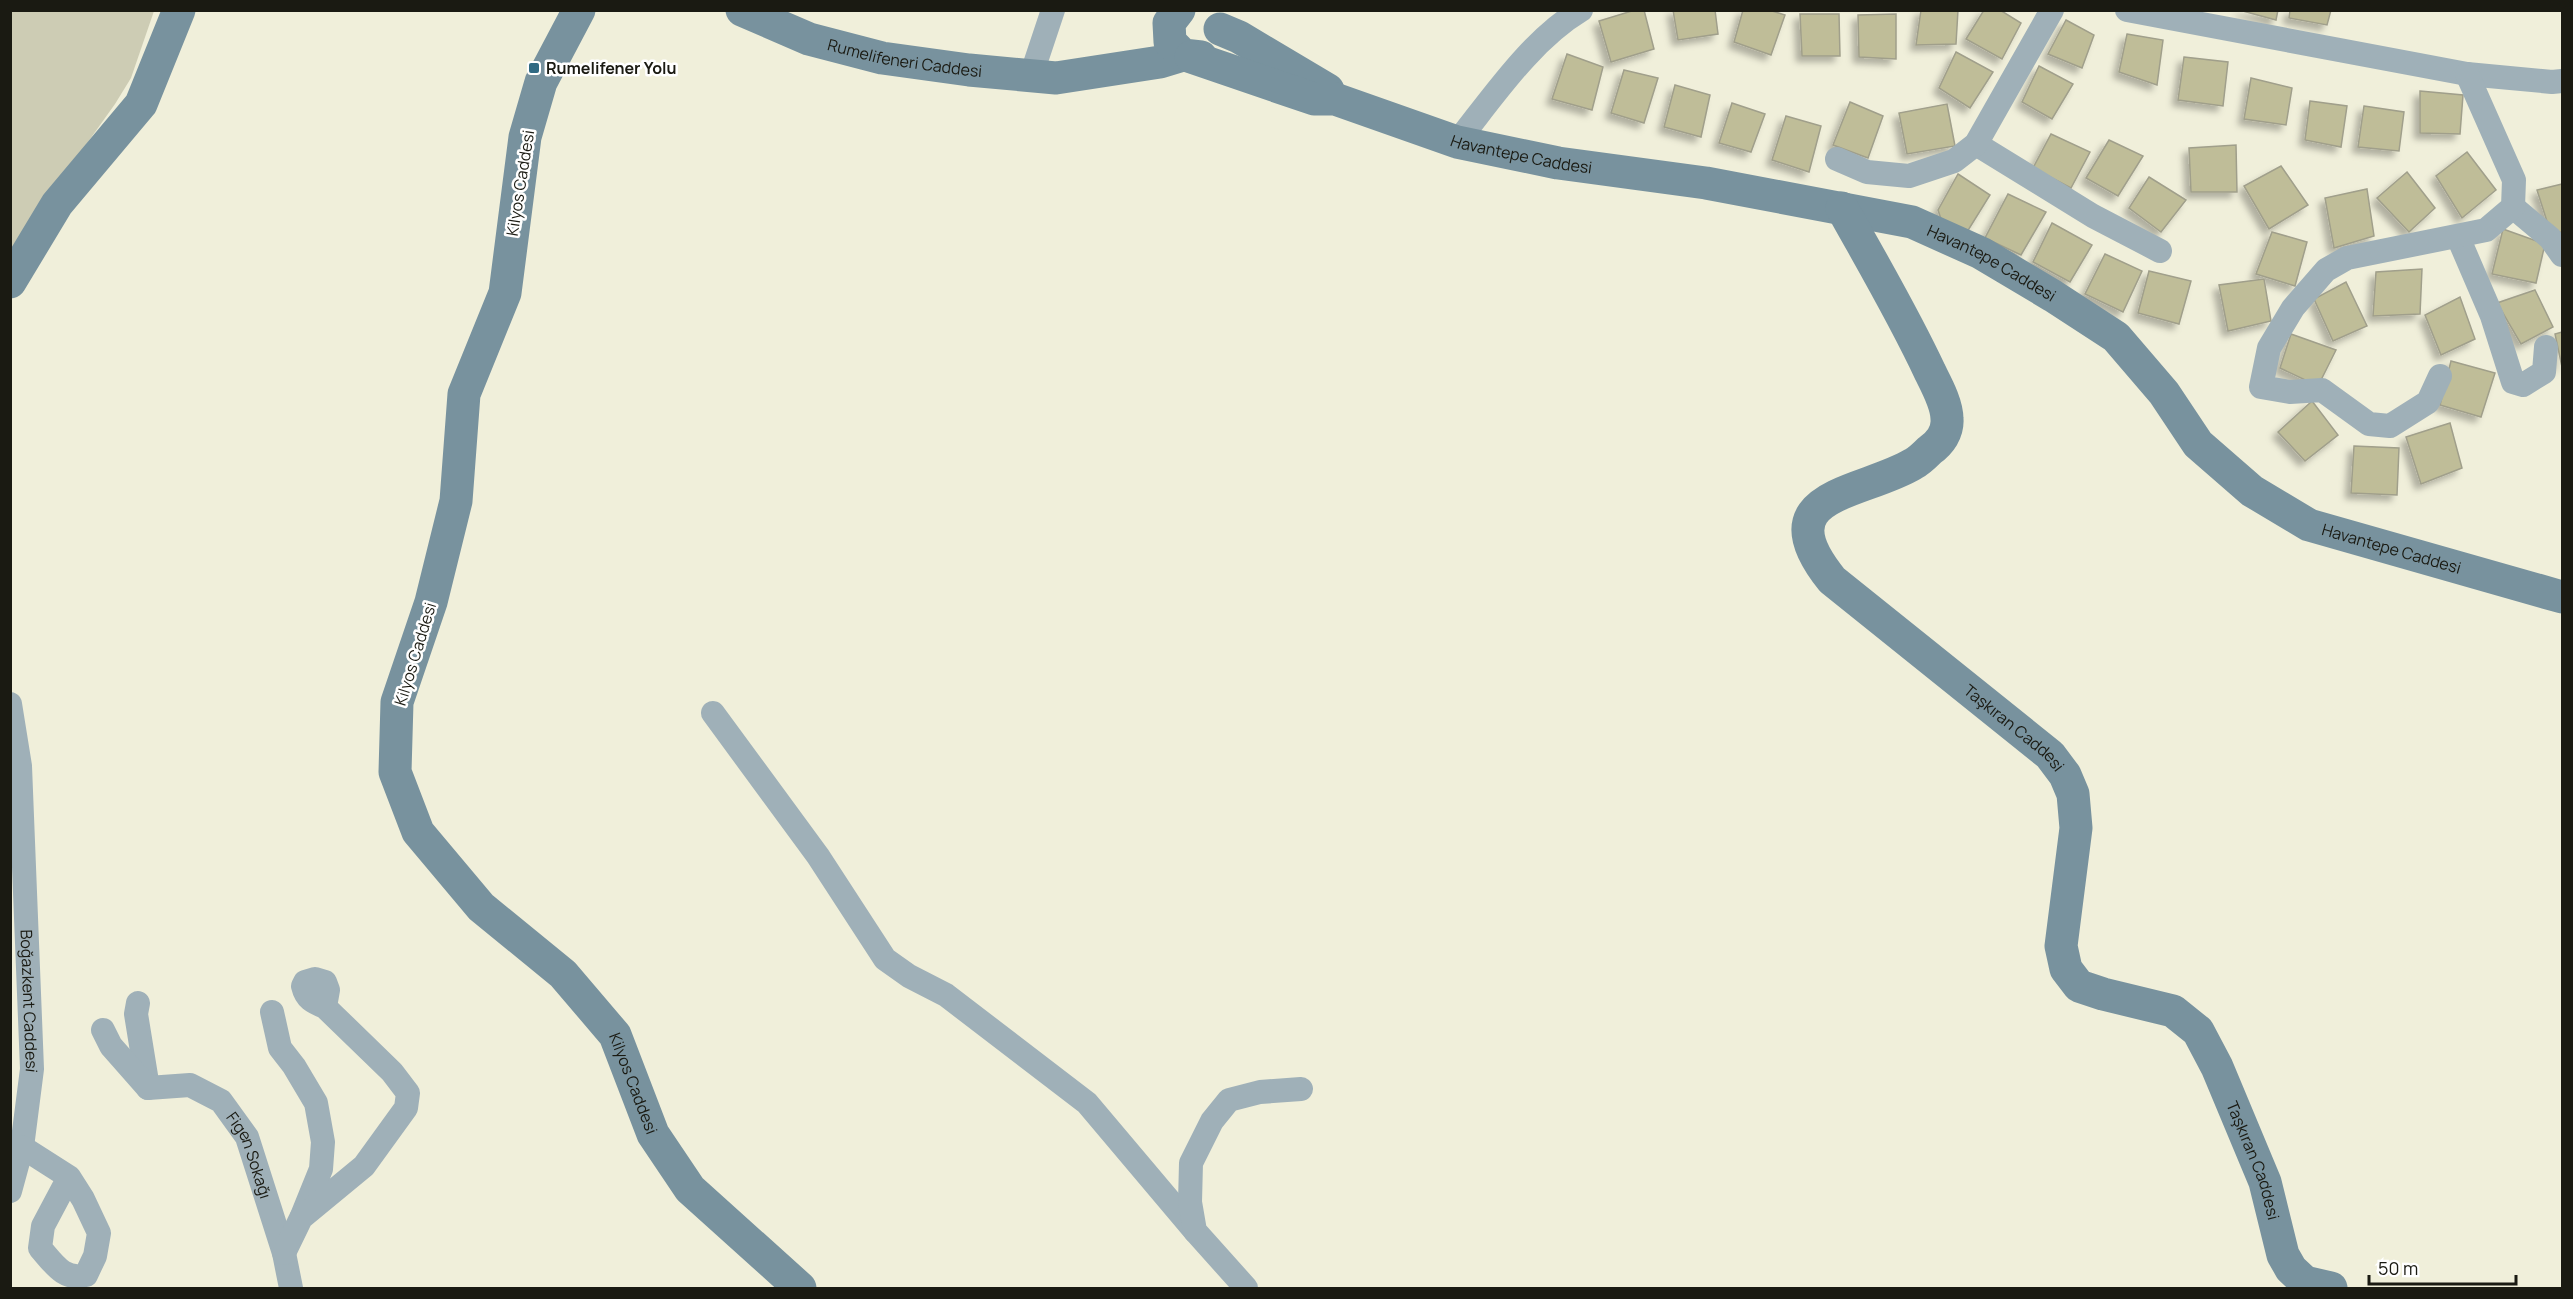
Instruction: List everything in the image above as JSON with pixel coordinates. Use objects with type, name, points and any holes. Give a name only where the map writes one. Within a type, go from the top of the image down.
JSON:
[{"type":"street","points":[[10,282],[57,204],[141,104],[179,10]]},
{"type":"street","name":"Kilyos Caddesi","points":[[605,10],[574,21],[541,82],[525,137],[505,293],[464,394],[456,501],[431,602],[397,702],[395,772],[418,832],[481,907],[563,974],[615,1035],[653,1134],[690,1189],[800,1288]]},
{"type":"street","name":"Rumelifeneri Caddesi","points":[[742,10],[809,39],[882,58],[1056,78],[1091,74],[1187,56],[1200,57],[1216,47],[1218,18]]},
{"type":"street","points":[[1031,76],[1053,10]]},
{"type":"street","points":[[1457,142],[1521,62],[1570,17],[1581,10]]},
{"type":"street","points":[[1838,159],[1867,172],[1909,176],[1954,160],[1976,144],[2052,10]]},
{"type":"street","points":[[2127,10],[2467,74],[2562,81]]},
{"type":"street","points":[[1174,17],[1170,42],[1187,56]]},
{"type":"street","name":"Rumelifeneri Caddesi","points":[[1075,75],[1088,65],[1150,39],[1174,17]]},
{"type":"street","name":"Havantepe Caddesi","points":[[1218,18],[1239,37],[1325,87],[1335,99]]},
{"type":"street","name":"Havantepe Caddesi","points":[[1187,56],[1314,99],[1335,99],[1457,142],[1558,163],[1706,183],[1912,222],[1981,253],[2116,337],[2164,393],[2198,444],[2252,491],[2309,525],[2562,597]]},
{"type":"street","points":[[2440,376],[2428,402],[2390,426],[2369,424],[2322,390],[2290,392],[2261,387],[2269,348],[2293,308],[2326,270],[2347,258],[2486,230],[2513,207],[2514,180],[2467,74]]},
{"type":"street","points":[[1976,144],[2092,216],[2160,251]]},
{"type":"street","points":[[2513,207],[2550,238],[2562,255]]},
{"type":"street","name":"Taşkıran Caddesi","points":[[1842,208],[1920,351],[1939,392],[1947,420],[1941,441],[1913,464],[1828,498],[1814,511],[1809,527],[1810,543],[1816,560],[1832,580],[2050,755],[2065,775],[2073,794],[2076,828],[2061,946],[2066,969],[2079,986],[2173,1011],[2198,1031],[2217,1067],[2265,1182],[2283,1255],[2291,1269],[2305,1281],[2331,1288]]},
{"type":"street","points":[[2458,237],[2492,316],[2513,382],[2523,385],[2544,372],[2546,347]]},
{"type":"street","name":"Boğazkent Caddesi","points":[[10,704],[20,766],[32,1069],[22,1147],[10,1191]]},
{"type":"street","points":[[714,712],[818,856],[885,959],[909,976],[946,995],[1087,1103],[1246,1288]]},
{"type":"street","points":[[138,1003],[136,1014],[148,1088]]},
{"type":"street","points":[[301,1218],[364,1166],[406,1108],[408,1093],[392,1072],[325,1007]]},
{"type":"street","points":[[272,1012],[280,1048],[294,1066],[316,1103],[323,1142],[321,1169],[284,1252]]},
{"type":"street","points":[[103,1030],[111,1046],[148,1088]]},
{"type":"street","name":"Figen Sokağı","points":[[148,1088],[190,1085],[221,1101],[247,1137],[284,1252],[291,1288]]},
{"type":"street","points":[[1195,1231],[1190,1202],[1191,1163],[1212,1121],[1229,1100],[1260,1092],[1301,1089]]},
{"type":"street","points":[[22,1147],[69,1177]]},
{"type":"green space","points":[[11,11],[154,11],[131,78],[11,250]]},
{"type":"building","points":[[1635,10],[1644,10],[1654,49],[1611,62],[1599,21]]},
{"type":"building","points":[[1673,10],[1715,10],[1718,34],[1678,40]]},
{"type":"building","points":[[1743,10],[1769,10],[1785,15],[1771,55],[1734,42]]},
{"type":"building","points":[[1921,10],[1958,10],[1956,44],[1916,45]]},
{"type":"building","points":[[1984,10],[2000,10],[2021,23],[2002,59],[1966,39]]},
{"type":"building","points":[[2239,10],[2278,10],[2276,20]]},
{"type":"building","points":[[2290,10],[2331,10],[2327,25],[2289,18]]},
{"type":"building","points":[[1800,14],[1839,14],[1840,56],[1802,56]]},
{"type":"building","points":[[1896,14],[1896,59],[1859,57],[1858,15]]},
{"type":"building","points":[[2066,20],[2094,35],[2082,68],[2048,54]]},
{"type":"building","points":[[2127,34],[2163,40],[2157,85],[2119,72]]},
{"type":"building","points":[[1956,52],[1993,72],[1970,108],[1939,88]]},
{"type":"building","points":[[1567,54],[1603,67],[1592,110],[1552,99]]},
{"type":"building","points":[[2184,57],[2228,62],[2223,106],[2178,100]]},
{"type":"building","points":[[2039,66],[2073,84],[2052,119],[2022,102]]},
{"type":"building","points":[[1624,70],[1658,78],[1644,123],[1611,113]]},
{"type":"building","points":[[2251,78],[2292,88],[2286,125],[2244,119]]},
{"type":"building","points":[[1675,85],[1710,95],[1701,137],[1664,127]]},
{"type":"building","points":[[2420,91],[2463,95],[2460,134],[2420,133]]},
{"type":"building","points":[[2310,101],[2347,106],[2341,147],[2305,140]]},
{"type":"building","points":[[1850,102],[1883,116],[1868,158],[1833,145]]},
{"type":"building","points":[[1732,103],[1765,114],[1751,152],[1719,143]]},
{"type":"building","points":[[1947,104],[1955,146],[1907,154],[1899,113]]},
{"type":"building","points":[[2364,106],[2404,112],[2399,151],[2358,147]]},
{"type":"building","points":[[1786,116],[1821,126],[1809,172],[1772,160]]},
{"type":"building","points":[[2051,134],[2090,152],[2071,188],[2033,168]]},
{"type":"building","points":[[2109,140],[2143,156],[2118,196],[2086,178]]},
{"type":"building","points":[[2236,145],[2237,192],[2191,192],[2189,148]]},
{"type":"building","points":[[2467,152],[2496,190],[2462,218],[2436,176]]},
{"type":"building","points":[[2281,166],[2308,205],[2269,229],[2244,186]]},
{"type":"building","points":[[2407,172],[2435,208],[2409,232],[2377,198]]},
{"type":"building","points":[[1958,174],[1990,195],[1967,232],[1941,219],[1938,210]]},
{"type":"building","points":[[2149,177],[2186,200],[2161,232],[2129,208]]},
{"type":"building","points":[[2562,184],[2562,232],[2551,234],[2537,190]]},
{"type":"building","points":[[2367,189],[2374,236],[2334,248],[2325,198]]},
{"type":"building","points":[[2008,194],[2046,212],[2021,255],[1985,238]]},
{"type":"building","points":[[2052,223],[2092,245],[2070,282],[2033,262]]},
{"type":"building","points":[[2503,229],[2545,244],[2536,283],[2492,274]]},
{"type":"building","points":[[2272,232],[2307,242],[2295,286],[2256,274]]},
{"type":"building","points":[[2105,254],[2142,271],[2123,312],[2085,294]]},
{"type":"building","points":[[2422,269],[2420,314],[2373,316],[2376,272]]},
{"type":"building","points":[[2149,271],[2191,281],[2179,324],[2138,313]]},
{"type":"building","points":[[2264,279],[2271,321],[2228,331],[2219,285]]},
{"type":"building","points":[[2346,282],[2367,326],[2333,341],[2314,299]]},
{"type":"building","points":[[2535,290],[2553,327],[2521,344],[2497,303]]},
{"type":"building","points":[[2460,297],[2475,339],[2441,355],[2425,315]]},
{"type":"building","points":[[2562,332],[2562,367],[2555,334]]},
{"type":"building","points":[[2291,334],[2336,350],[2318,386],[2280,368]]},
{"type":"building","points":[[2451,361],[2495,373],[2481,417],[2440,405]]},
{"type":"building","points":[[2312,401],[2338,435],[2305,461],[2278,432]]},
{"type":"building","points":[[2450,423],[2462,468],[2421,484],[2406,437]]},
{"type":"building","points":[[2354,446],[2399,448],[2397,495],[2351,493]]},
{"type":"place","name":"Rumelifener Yolu","points":[[534,68]]}]
